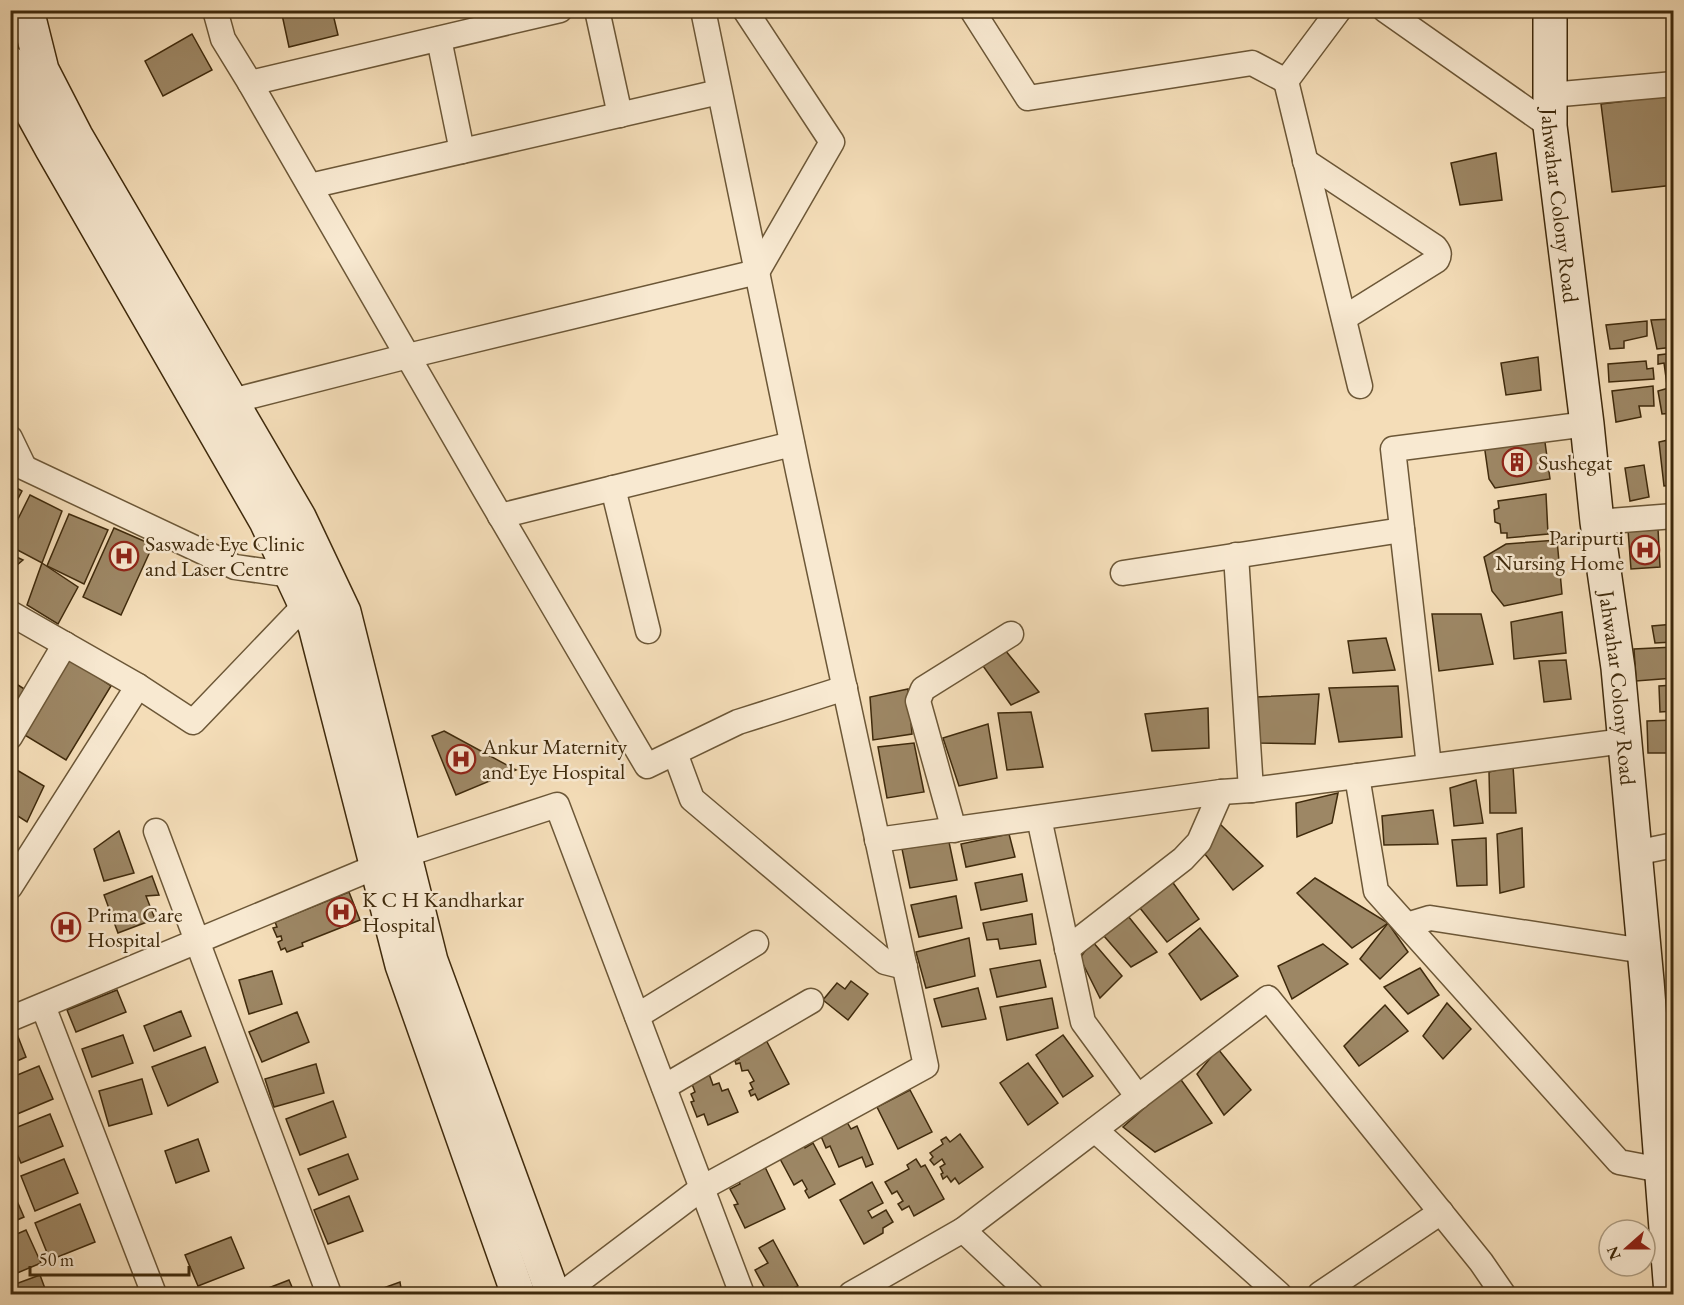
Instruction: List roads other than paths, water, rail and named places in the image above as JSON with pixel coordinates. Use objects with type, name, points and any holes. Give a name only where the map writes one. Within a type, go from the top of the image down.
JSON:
[{"type":"street","points":[[27,10],[19,76],[216,405],[299,517],[344,612],[391,861],[402,965],[518,1294]]},
{"type":"street","points":[[215,10],[223,39],[646,766],[738,722],[845,688]]},
{"type":"street","points":[[250,83],[560,10]]},
{"type":"street","points":[[597,10],[620,115]]},
{"type":"street","points":[[562,1294],[702,1188],[926,1066],[792,444],[703,10]]},
{"type":"street","points":[[216,405],[757,272],[832,142],[745,10]]},
{"type":"street","points":[[972,10],[1028,98],[1252,63],[1286,81],[1360,386]]},
{"type":"street","points":[[1286,81],[1339,10]]},
{"type":"street","points":[[1385,10],[1550,110],[1674,84]]},
{"type":"street","name":"Jahwahar Colony Road","points":[[1550,10],[1550,110],[1598,522],[1618,668],[1644,951],[1665,1099],[1671,1294]]},
{"type":"street","points":[[439,39],[462,152]]},
{"type":"street","points":[[310,186],[719,92]]},
{"type":"street","points":[[1305,161],[1436,247],[1439,255],[1437,260],[1344,318]]},
{"type":"street","points":[[216,405],[315,626],[391,861],[431,962],[553,1294]]},
{"type":"street","points":[[1429,766],[1393,449],[1587,424]]},
{"type":"street","points":[[10,438],[17,464],[235,567],[291,575],[324,571]]},
{"type":"street","points":[[500,516],[792,444]]},
{"type":"street","points":[[613,488],[648,631]]},
{"type":"street","points":[[1598,522],[1674,516]]},
{"type":"street","points":[[1124,573],[1402,530]]},
{"type":"street","points":[[1236,555],[1251,790]]},
{"type":"street","points":[[10,613],[138,686],[193,722],[305,605]]},
{"type":"street","points":[[954,830],[918,701],[919,695],[923,689],[1011,634]]},
{"type":"street","points":[[10,737],[65,644]]},
{"type":"street","points":[[10,887],[138,686]]},
{"type":"street","points":[[877,840],[1221,792],[1624,741]]},
{"type":"street","points":[[675,753],[692,799],[885,962],[905,967]]},
{"type":"street","points":[[1357,776],[1376,891],[1619,1162],[1666,1189]]},
{"type":"street","points":[[1067,949],[1183,859],[1199,842],[1221,792]]},
{"type":"street","points":[[10,1019],[391,861],[557,806],[742,1294]]},
{"type":"street","points":[[1039,818],[1083,1022],[1138,1097]]},
{"type":"street","points":[[156,831],[329,1294]]},
{"type":"street","points":[[1635,853],[1674,845]]},
{"type":"street","points":[[1407,925],[1430,918],[1644,951]]},
{"type":"street","points":[[637,1016],[756,943]]},
{"type":"street","points":[[851,1294],[963,1230],[1268,998],[1481,1262],[1503,1294]]},
{"type":"street","points":[[664,1087],[811,1001]]},
{"type":"street","points":[[43,1006],[154,1294]]},
{"type":"street","points":[[1095,1130],[1279,1294]]},
{"type":"street","points":[[1320,1294],[1441,1212]]},
{"type":"street","points":[[963,1230],[1031,1294]]},
{"type":"place","name":"Sushegat","points":[[1517,462]]},
{"type":"place","name":"Paripurti Nursing Home","points":[[1645,550]]},
{"type":"place","name":"Saswade Eye Clinic and Laser Centre","points":[[124,556]]},
{"type":"place","name":"Ankur Maternity and Eye Hospital","points":[[461,759]]},
{"type":"place","name":"K C H Kandharkar Hospital","points":[[341,912]]},
{"type":"place","name":"Prima Care Hospital","points":[[66,927]]}]
